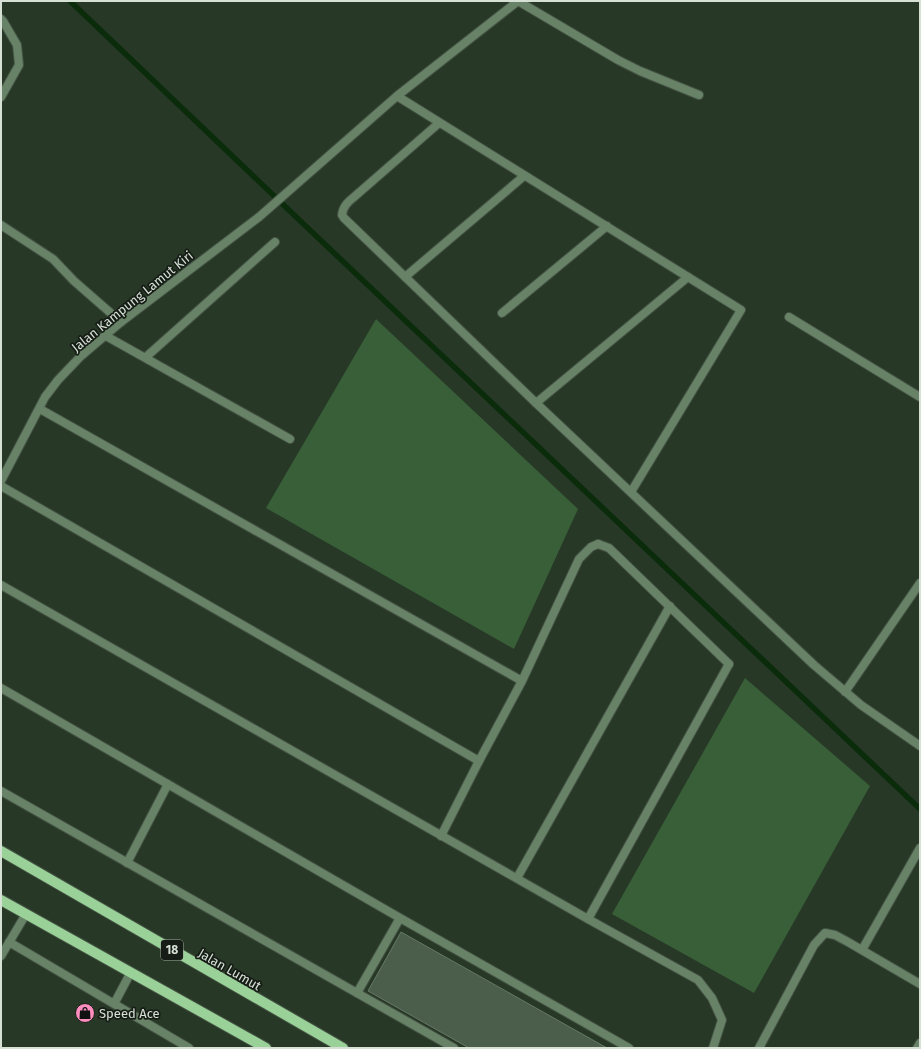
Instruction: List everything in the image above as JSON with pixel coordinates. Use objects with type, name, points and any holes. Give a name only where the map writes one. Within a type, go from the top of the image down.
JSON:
[{"type":"main road","name":"Jalan Lumut","points":[[1,852],[343,1048]]},
{"type":"main road","points":[[1,900],[266,1048]]},
{"type":"street","points":[[518,1],[618,60],[640,71],[699,95]]},
{"type":"street","name":"Jalan Kampung Lamut Kiri","points":[[1,482],[45,397],[58,380],[80,357],[121,322],[259,217],[397,96],[518,1]]},
{"type":"street","points":[[1,19],[17,45],[19,65],[1,98]]},
{"type":"street","points":[[397,96],[741,310],[631,492]]},
{"type":"street","points":[[439,123],[344,206],[342,210],[342,215],[344,218],[814,665],[861,705],[920,746]]},
{"type":"street","points":[[405,277],[524,176]]},
{"type":"street","points":[[1,225],[52,259],[74,281],[121,322]]},
{"type":"street","points":[[502,313],[607,226]]},
{"type":"street","points":[[146,357],[274,242]]},
{"type":"street","points":[[536,402],[688,277]]},
{"type":"street","points":[[789,317],[920,397]]},
{"type":"street","points":[[106,336],[146,357],[290,439]]},
{"type":"street","points":[[40,409],[522,681]]},
{"type":"street","points":[[1,486],[479,761]]},
{"type":"street","points":[[442,836],[479,761],[522,681],[579,560],[591,547],[598,544],[609,548],[729,664],[588,919]]},
{"type":"street","points":[[845,692],[920,584]]},
{"type":"street","points":[[1,585],[698,980],[712,998],[722,1020],[713,1048]]},
{"type":"street","points":[[517,878],[670,606]]},
{"type":"street","points":[[1,688],[629,1048]]},
{"type":"street","points":[[127,863],[168,784]]},
{"type":"street","points":[[1,791],[454,1048]]},
{"type":"street","points":[[862,950],[920,848]]},
{"type":"street","points":[[1,956],[26,914]]},
{"type":"street","points":[[357,993],[400,918]]},
{"type":"street","points":[[759,1048],[814,946],[820,937],[825,933],[835,935],[920,984]]},
{"type":"street","points":[[10,942],[189,1048]]},
{"type":"street","points":[[114,1004],[131,972]]},
{"type":"street","points":[[917,1048],[920,1044]]},
{"type":"green space","points":[[376,319],[578,509],[514,649],[266,508]]},
{"type":"green space","points":[[745,678],[870,786],[754,993],[612,914]]},
{"type":"building","points":[[401,932],[607,1048],[469,1048],[368,991]]},
{"type":"waterway","points":[[70,1],[920,809]]},
{"type":"place","name":"Speed Ace","points":[[85,1013]]}]
